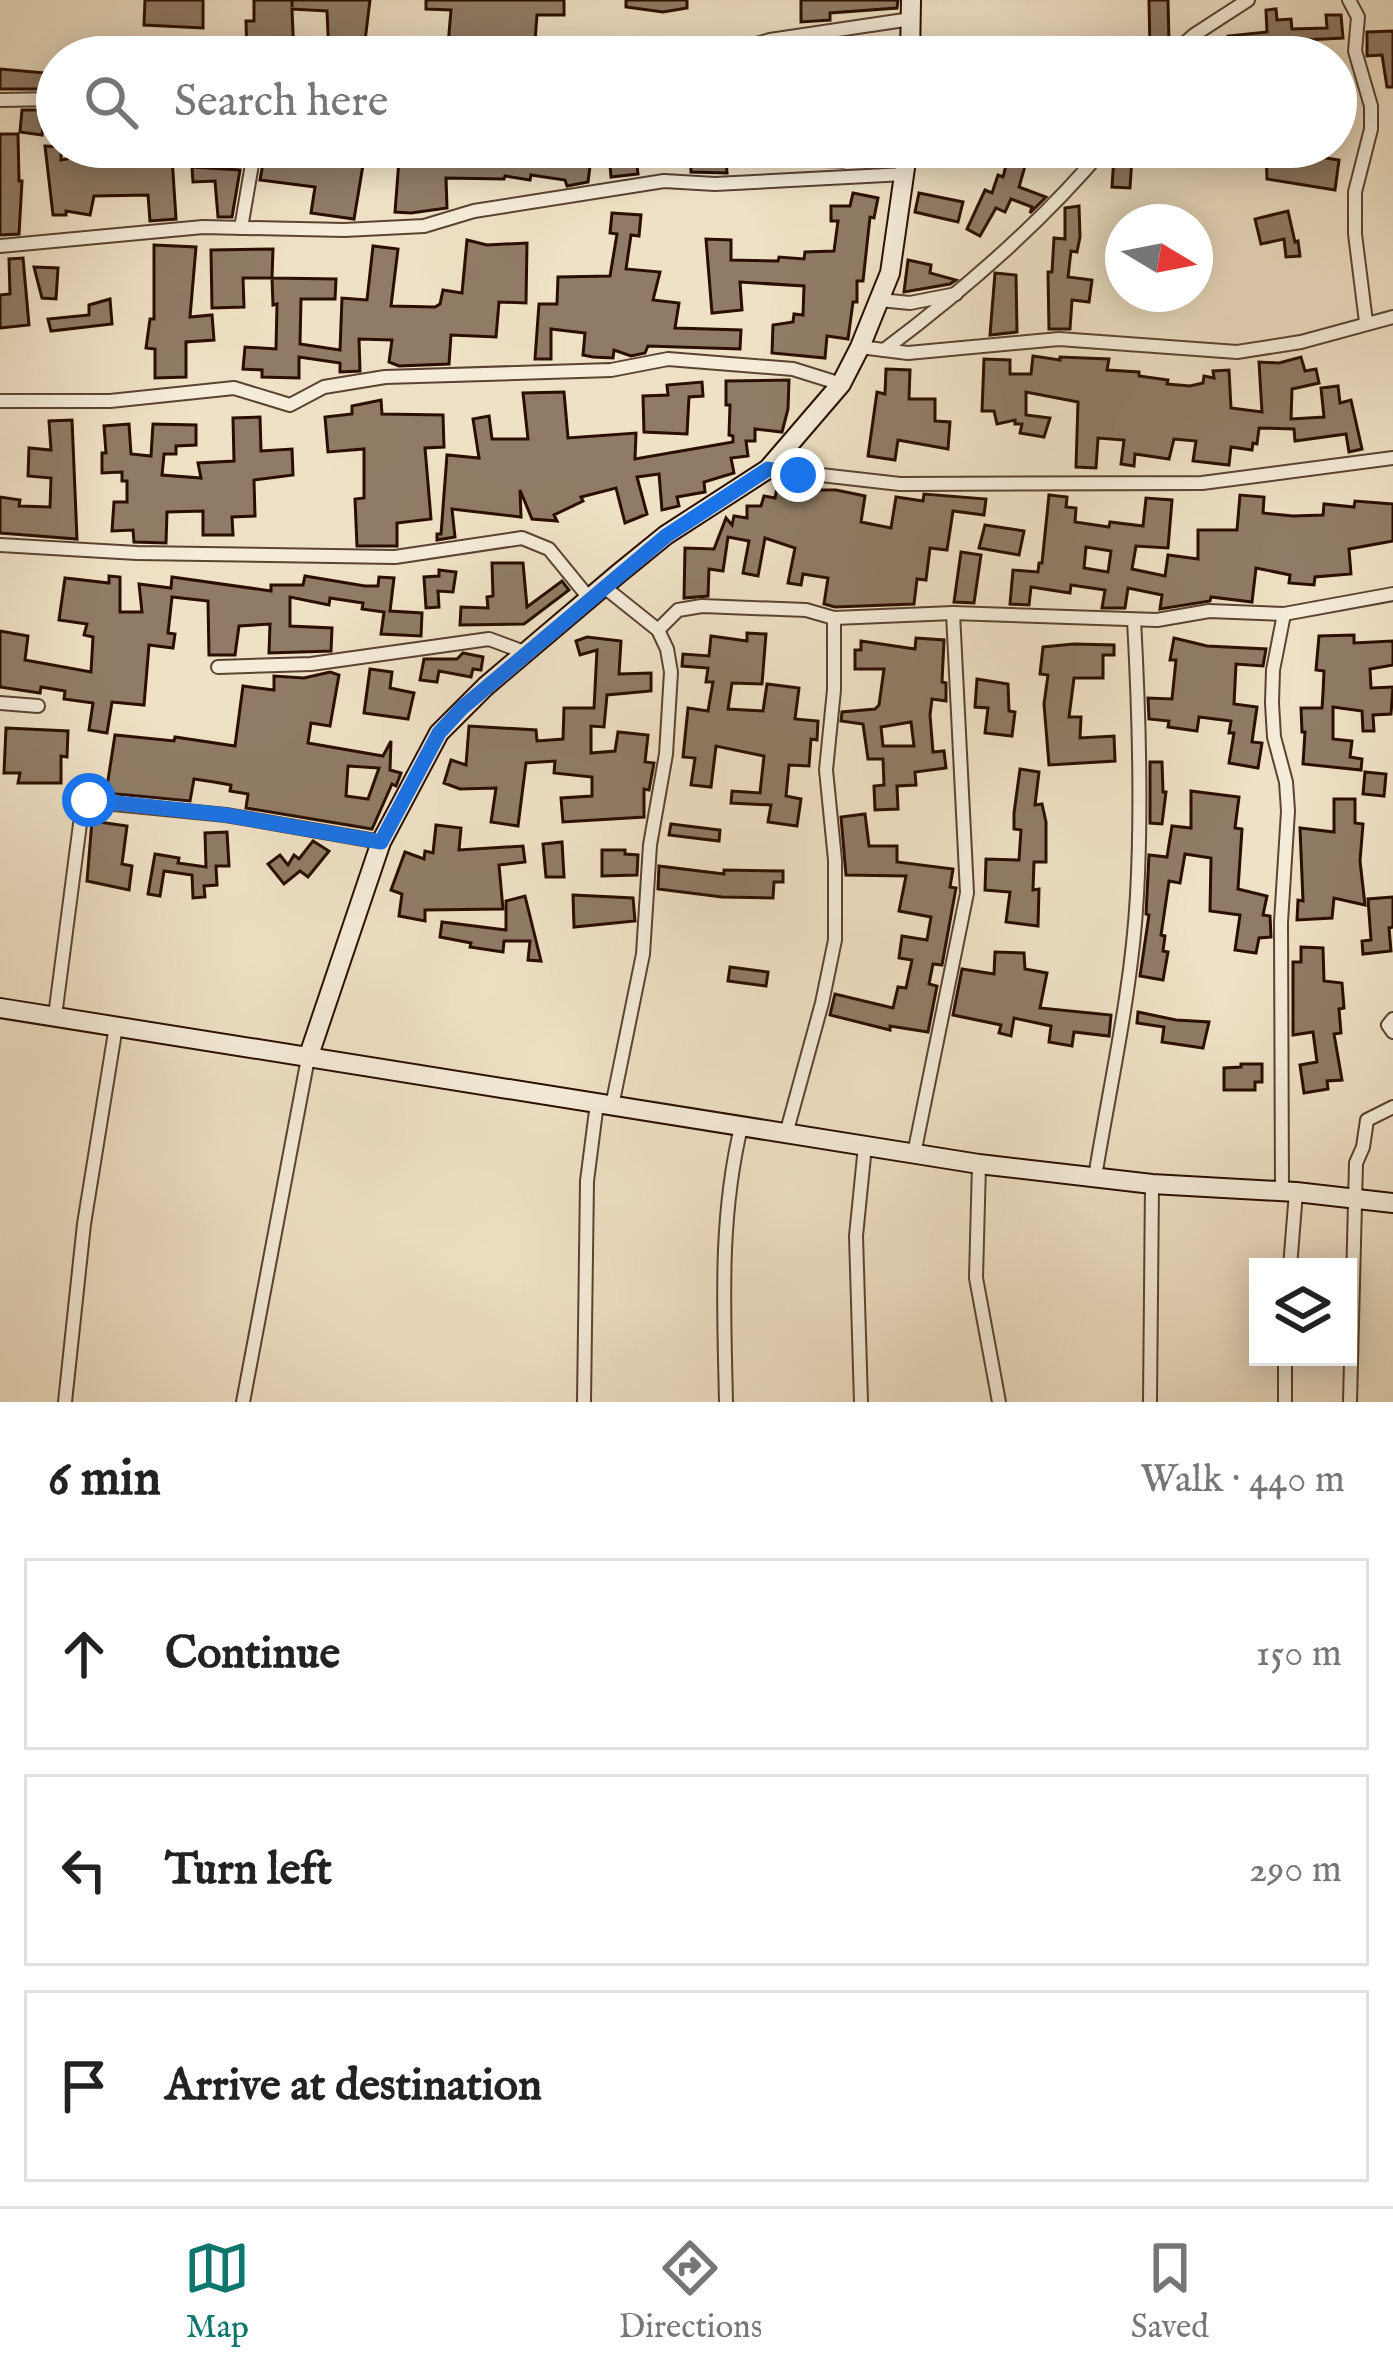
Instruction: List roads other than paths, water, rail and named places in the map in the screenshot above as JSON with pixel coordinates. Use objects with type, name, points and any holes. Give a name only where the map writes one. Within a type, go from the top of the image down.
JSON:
[{"type":"street","points":[[1198,36],[1248,0]]},
{"type":"street","points":[[1349,0],[1358,17],[1356,36]]},
{"type":"street","points":[[789,36],[911,10]]},
{"type":"street","points":[[1357,58],[1371,106],[1371,129],[1355,192],[1366,322]]},
{"type":"street","points":[[0,100],[36,99]]},
{"type":"street","points":[[242,228],[252,168]]},
{"type":"street","points":[[243,1402],[308,1058],[381,842],[439,733],[596,592],[666,536],[768,469],[841,384],[880,301],[897,242],[906,168]]},
{"type":"street","points":[[883,351],[957,294],[1085,168]]},
{"type":"street","points":[[0,246],[203,227],[344,230],[424,226],[474,211],[664,181],[716,184],[905,174]]},
{"type":"street","points":[[880,301],[910,303],[957,294]]},
{"type":"street","points":[[860,347],[908,353],[1059,339],[1237,352],[1301,342],[1393,317]]},
{"type":"street","points":[[0,401],[110,401],[234,388],[290,405],[324,386],[385,377],[611,370],[668,359],[794,368],[841,384]]},
{"type":"street","points":[[768,469],[900,484],[1202,483],[1393,458]]},
{"type":"street","points":[[0,545],[137,554],[395,557],[522,538],[549,550],[596,592],[658,630],[668,649],[671,672],[666,754],[651,839],[644,954],[587,1180],[584,1402]]},
{"type":"street","points":[[658,630],[678,610],[702,606],[806,610],[834,618],[953,614],[1156,620],[1209,611],[1284,614],[1393,594]]},
{"type":"street","points":[[914,1154],[968,881],[960,805],[953,614]]},
{"type":"street","points":[[1284,614],[1272,703],[1287,794],[1281,922],[1290,1258]]},
{"type":"street","points":[[786,1134],[835,940],[835,860],[826,770],[834,690],[834,618]]},
{"type":"street","points":[[1095,1177],[1129,979],[1137,895],[1134,620]]},
{"type":"street","points":[[218,667],[311,664],[489,639],[526,653]]},
{"type":"street","points":[[0,703],[38,706]]},
{"type":"street","points":[[56,1016],[83,800],[226,815],[381,842]]},
{"type":"street","points":[[0,1007],[979,1165],[1393,1202]]},
{"type":"street","points":[[1393,1019],[1388,1025],[1393,1032]]},
{"type":"street","points":[[65,1402],[84,1224],[116,1026]]},
{"type":"street","points":[[1349,1402],[1356,1162],[1364,1147],[1367,1120],[1393,1107]]},
{"type":"street","points":[[726,1402],[722,1238],[728,1179],[741,1127]]},
{"type":"street","points":[[861,1402],[856,1236],[865,1146]]},
{"type":"street","points":[[979,1165],[976,1278],[999,1402]]},
{"type":"street","points":[[1150,1402],[1152,1184]]},
{"type":"street","points":[[1285,1366],[1285,1402]]}]
